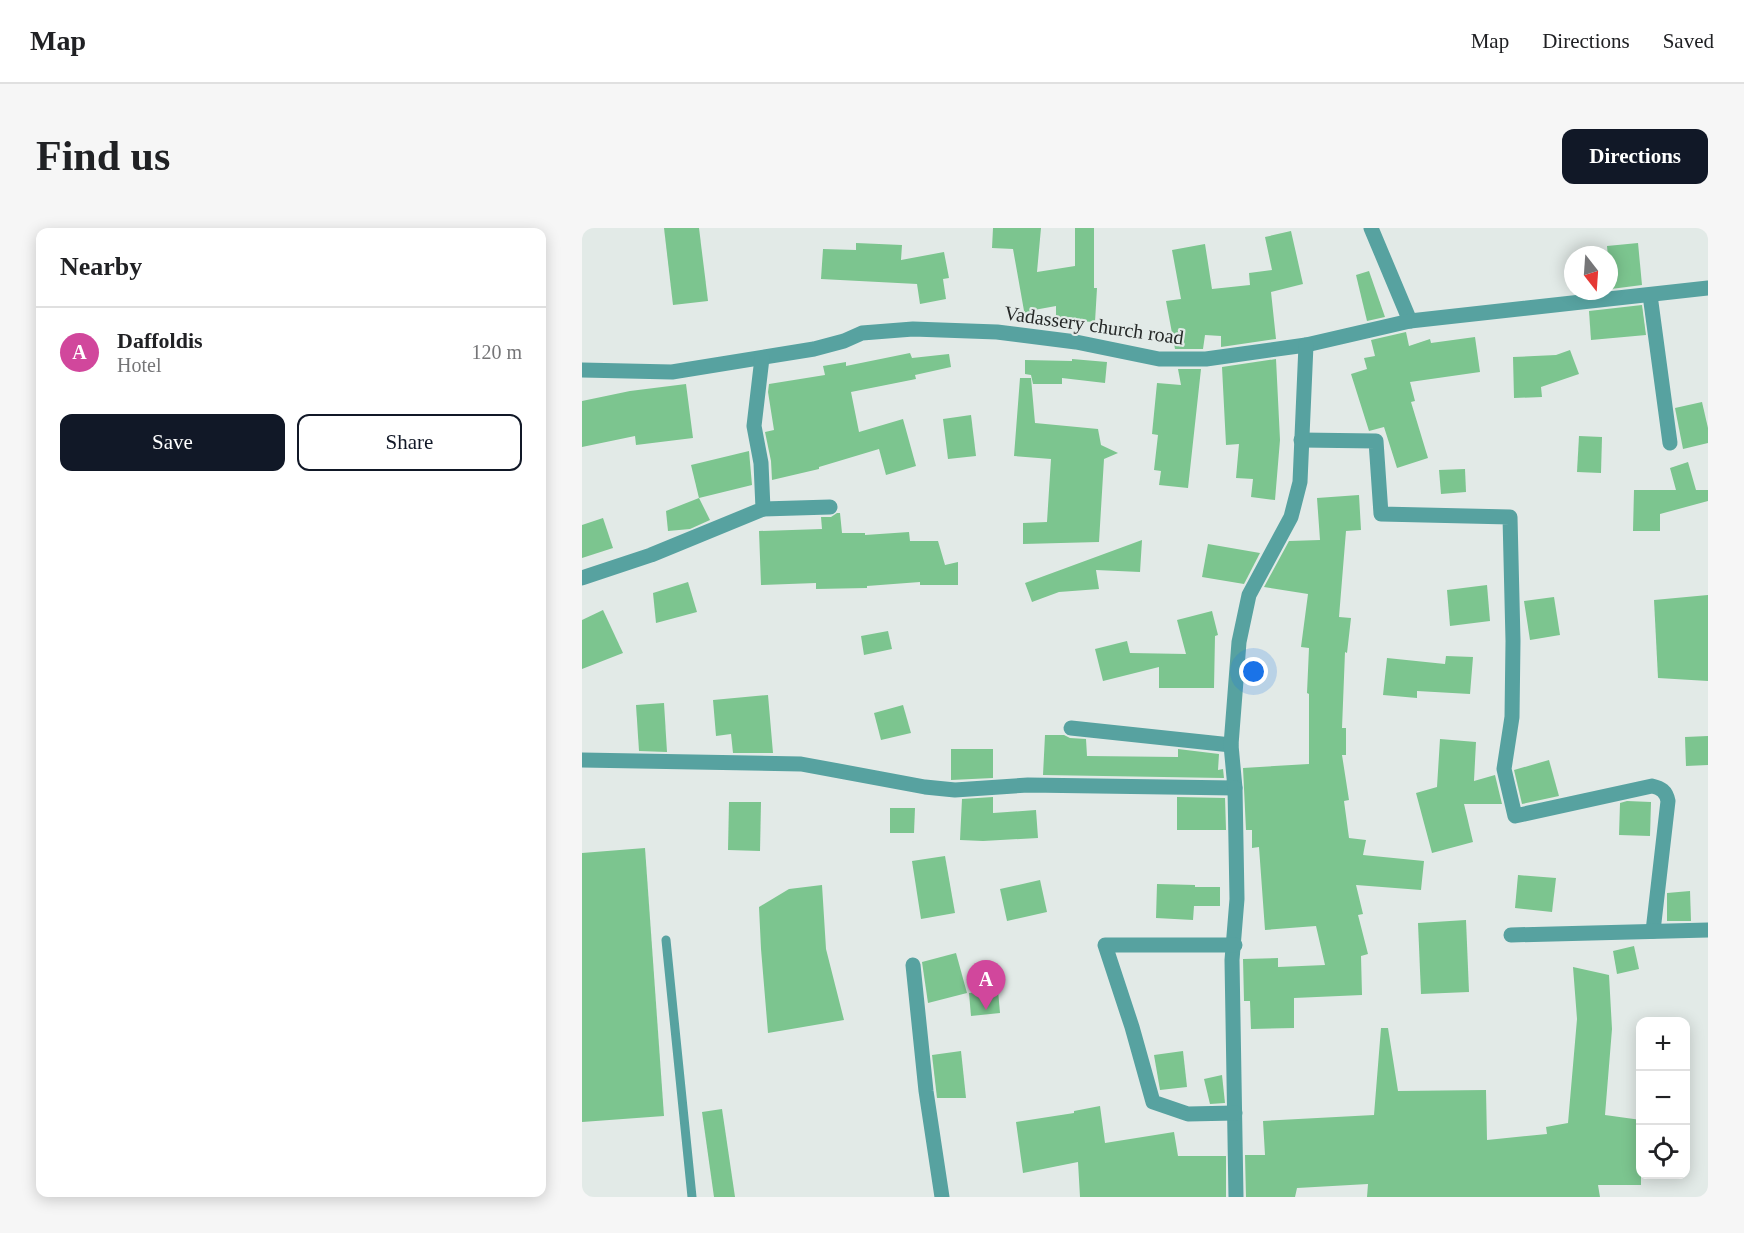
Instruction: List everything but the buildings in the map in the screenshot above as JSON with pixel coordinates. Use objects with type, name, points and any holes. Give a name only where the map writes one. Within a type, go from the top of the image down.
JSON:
[{"type":"street","points":[[1371,228],[1410,321]]},
{"type":"street","name":"Vadassery church road","points":[[582,370],[672,372],[814,349],[844,341],[862,333],[913,329],[997,332],[1076,342],[1159,359],[1206,360],[1306,345],[1410,321],[1708,288]]},
{"type":"street","points":[[1650,295],[1670,443]]},
{"type":"street","points":[[1236,1197],[1232,960],[1237,899],[1235,788],[1230,745],[1239,642],[1249,595],[1291,517],[1300,482],[1306,345]]},
{"type":"street","points":[[762,358],[754,426],[761,463],[763,509]]},
{"type":"street","points":[[1301,440],[1376,441],[1381,514],[1510,517],[1512,717],[1504,769],[1515,816],[1652,786],[1659,788],[1666,794],[1668,801],[1653,931]]},
{"type":"street","points":[[582,578],[651,555],[763,509],[830,507]]},
{"type":"street","points":[[1071,728],[1230,745]]},
{"type":"street","points":[[582,760],[801,764],[925,787],[955,790],[1028,785],[1235,788]]},
{"type":"street","points":[[1511,935],[1708,930]]},
{"type":"street","points":[[1234,945],[1105,945],[1132,1027],[1153,1102],[1188,1114],[1235,1113]]},
{"type":"street","points":[[913,964],[926,1091],[942,1197]]},
{"type":"lane","points":[[666,940],[692,1197]]},
{"type":"place","name":"Daffoldis","points":[[986,1010]]}]
